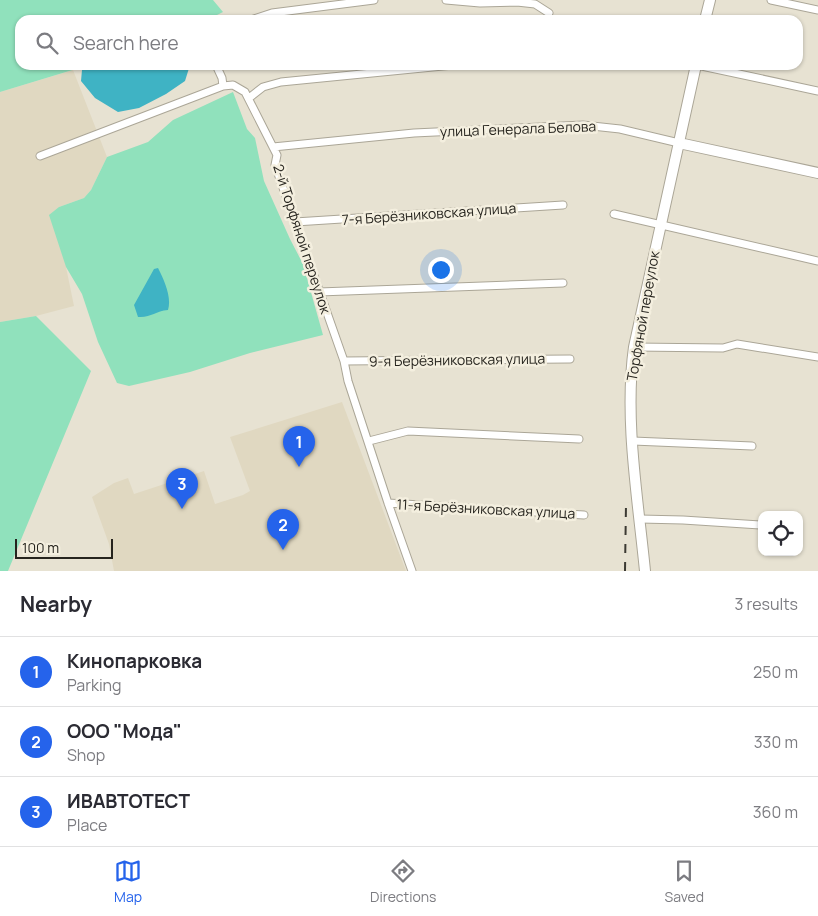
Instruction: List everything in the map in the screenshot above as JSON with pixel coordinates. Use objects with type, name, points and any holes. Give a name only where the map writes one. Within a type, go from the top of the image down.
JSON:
[{"type":"street","points":[[266,15],[374,0]]},
{"type":"street","points":[[446,0],[535,4],[549,13]]},
{"type":"street","points":[[706,15],[710,0]]},
{"type":"street","points":[[771,0],[818,10]]},
{"type":"street","points":[[218,70],[223,86]]},
{"type":"street","points":[[40,156],[223,86],[233,85],[238,87],[249,98],[259,89],[269,84],[402,70]]},
{"type":"street","name":"Торфяной переулок","points":[[645,571],[630,396],[634,347],[695,70]]},
{"type":"street","points":[[719,70],[818,91]]},
{"type":"street","name":"2-й Торфяной переулок","points":[[249,98],[277,155],[275,165],[344,361],[348,381],[412,571]]},
{"type":"street","name":"улица Генерала Белова","points":[[273,147],[414,133],[583,125],[620,129],[818,173]]},
{"type":"street","name":"7-я Берёзниковская улица","points":[[295,222],[564,205]]},
{"type":"street","points":[[614,214],[818,261]]},
{"type":"street","points":[[319,292],[563,283]]},
{"type":"street","points":[[634,347],[723,348],[737,344],[818,357]]},
{"type":"street","name":"9-я Берёзниковская улица","points":[[344,361],[570,358]]},
{"type":"street","points":[[369,441],[408,431],[579,439]]},
{"type":"street","points":[[633,441],[752,446]]},
{"type":"street","name":"11-я Берёзниковская улица","points":[[388,503],[584,515]]},
{"type":"street","points":[[640,520],[683,520],[758,525]]},
{"type":"shaded area","points":[[73,70],[107,157],[91,190],[84,198],[59,207],[66,267],[74,306],[36,316],[0,322],[0,92]]},
{"type":"shaded area","points":[[342,402],[406,571],[114,571],[109,544],[92,497],[114,483],[128,478],[134,494],[204,471],[215,504],[243,495],[250,491],[230,437]]},
{"type":"green space","points":[[0,0],[213,0],[223,12],[217,15],[15,15],[15,70],[73,70],[0,92]]},
{"type":"green space","points":[[233,92],[247,129],[255,138],[264,181],[303,264],[323,335],[250,353],[190,372],[129,386],[117,383],[98,342],[82,294],[66,267],[49,215],[59,207],[84,198],[91,190],[107,157],[148,142],[173,120]]},
{"type":"green space","points":[[36,316],[91,371],[8,571],[0,571],[0,322]]},
{"type":"water","points":[[82,70],[188,70],[185,81],[166,94],[139,108],[118,112],[95,98],[81,81]]},
{"type":"water","points":[[158,268],[168,294],[168,310],[138,317],[134,305],[154,269]]},
{"type":"railway","points":[[625,571],[626,504]]},
{"type":"place","name":"Кинопарковка","points":[[299,467]]},
{"type":"place","name":"ИВАВТОТЕСТ","points":[[182,509]]},
{"type":"place","name":"ООО \"Мода\"","points":[[283,550]]}]
